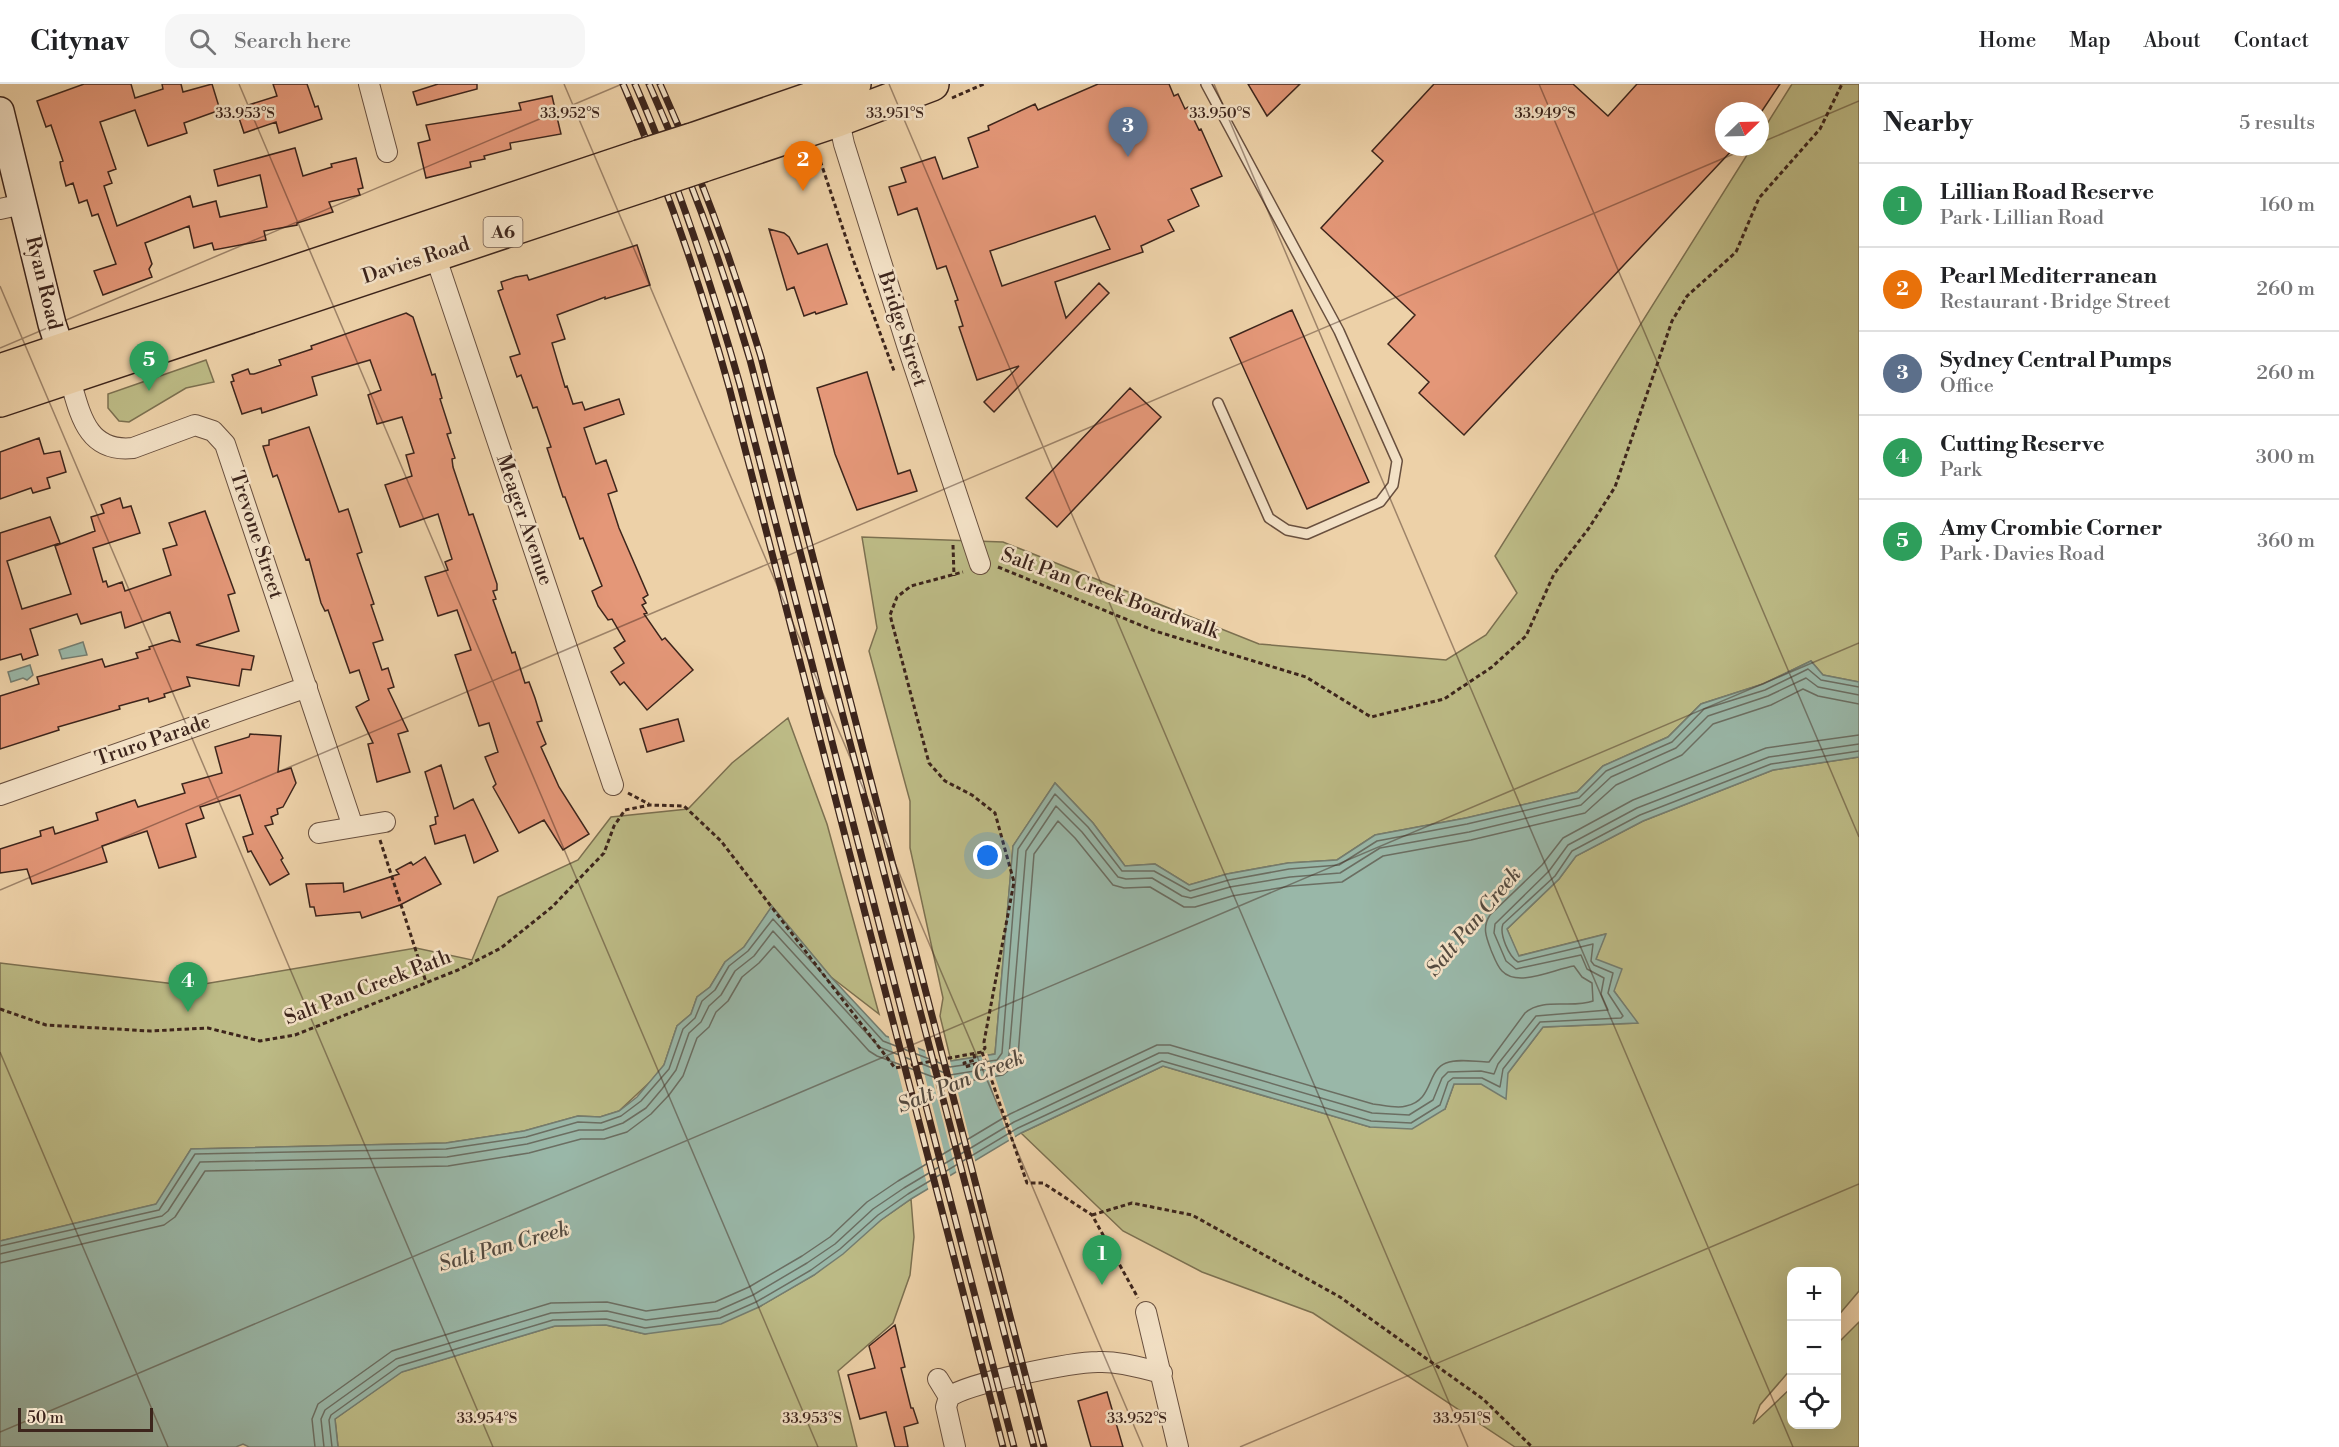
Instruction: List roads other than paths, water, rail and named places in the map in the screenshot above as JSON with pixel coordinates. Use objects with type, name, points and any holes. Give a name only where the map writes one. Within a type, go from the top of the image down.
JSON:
[{"type":"highway","name":"Davies Road","points":[[0,400],[65,363],[390,240],[644,170],[698,153],[842,98],[932,84]]},
{"type":"highway","name":"Davies Road","points":[[0,370],[65,363],[435,255],[644,170]]},
{"type":"highway","points":[[390,240],[435,255]]},
{"type":"main road","name":"Ryan Road","points":[[0,111],[11,207],[65,363]]},
{"type":"street","points":[[369,84],[387,152]]},
{"type":"street","name":"Bridge Street","points":[[842,98],[907,345],[980,564]]},
{"type":"street","name":"Meager Avenue","points":[[435,255],[613,785]]},
{"type":"street","name":"Trevone Street","points":[[65,363],[90,432],[96,440],[107,447],[133,448],[195,425],[213,431],[219,437],[231,457],[353,827]]},
{"type":"street","name":"Truro Parade","points":[[0,795],[307,687]]},
{"type":"street","points":[[319,833],[380,823]]},
{"type":"street","points":[[1146,1312],[1178,1447]]},
{"type":"street","points":[[955,1447],[946,1407],[949,1397],[954,1394],[1081,1363],[1116,1363],[1162,1373]]},
{"type":"street","points":[[938,1379],[949,1397]]},
{"type":"lane","points":[[1206,84],[1340,331],[1397,461],[1393,485],[1380,502],[1307,534],[1287,530],[1269,518],[1218,403]]},
{"type":"water","points":[[83,642],[87,655],[62,659],[59,650]]},
{"type":"water","name":"Salt Pan Creek","points":[[1811,661],[1823,675],[1859,682],[1859,757],[1773,770],[1643,821],[1576,856],[1559,879],[1507,929],[1519,956],[1606,934],[1596,959],[1622,969],[1614,991],[1638,1023],[1543,1027],[1508,1073],[1506,1099],[1481,1084],[1454,1084],[1445,1109],[1412,1129],[1370,1127],[1163,1066],[1021,1133],[911,1199],[881,1220],[843,1254],[814,1275],[759,1307],[721,1324],[645,1334],[606,1325],[555,1326],[402,1372],[335,1419],[338,1447],[249,1447],[243,1444],[236,1447],[0,1447],[0,1241],[156,1204],[191,1149],[446,1143],[524,1131],[578,1116],[600,1117],[619,1111],[637,1097],[664,1065],[677,1026],[691,1014],[697,997],[710,987],[725,962],[744,947],[772,906],[831,977],[886,1036],[951,1061],[995,1054],[1013,846],[1055,783],[1093,823],[1125,866],[1155,864],[1189,885],[1227,874],[1288,863],[1337,860],[1375,835],[1466,818],[1577,792],[1603,766],[1668,737],[1701,704],[1763,684]]},
{"type":"water","points":[[30,665],[33,675],[27,680],[23,678],[11,682],[8,672]]},
{"type":"railway","points":[[623,84],[654,158],[681,234],[729,387],[1003,1447]]},
{"type":"railway","points":[[635,84],[693,233],[740,385],[1014,1447]]},
{"type":"railway","points":[[649,84],[704,220],[750,360],[1034,1447]]},
{"type":"railway","points":[[660,84],[715,219],[761,357],[1044,1447]]},
{"type":"place","name":"Sydney Central Pumps","points":[[1128,157]]},
{"type":"place","name":"Pearl Mediterranean","points":[[803,191]]},
{"type":"place","name":"Amy Crombie Corner","points":[[149,391]]},
{"type":"place","name":"Cutting Reserve","points":[[188,1012]]},
{"type":"place","name":"Lillian Road Reserve","points":[[1102,1285]]}]
